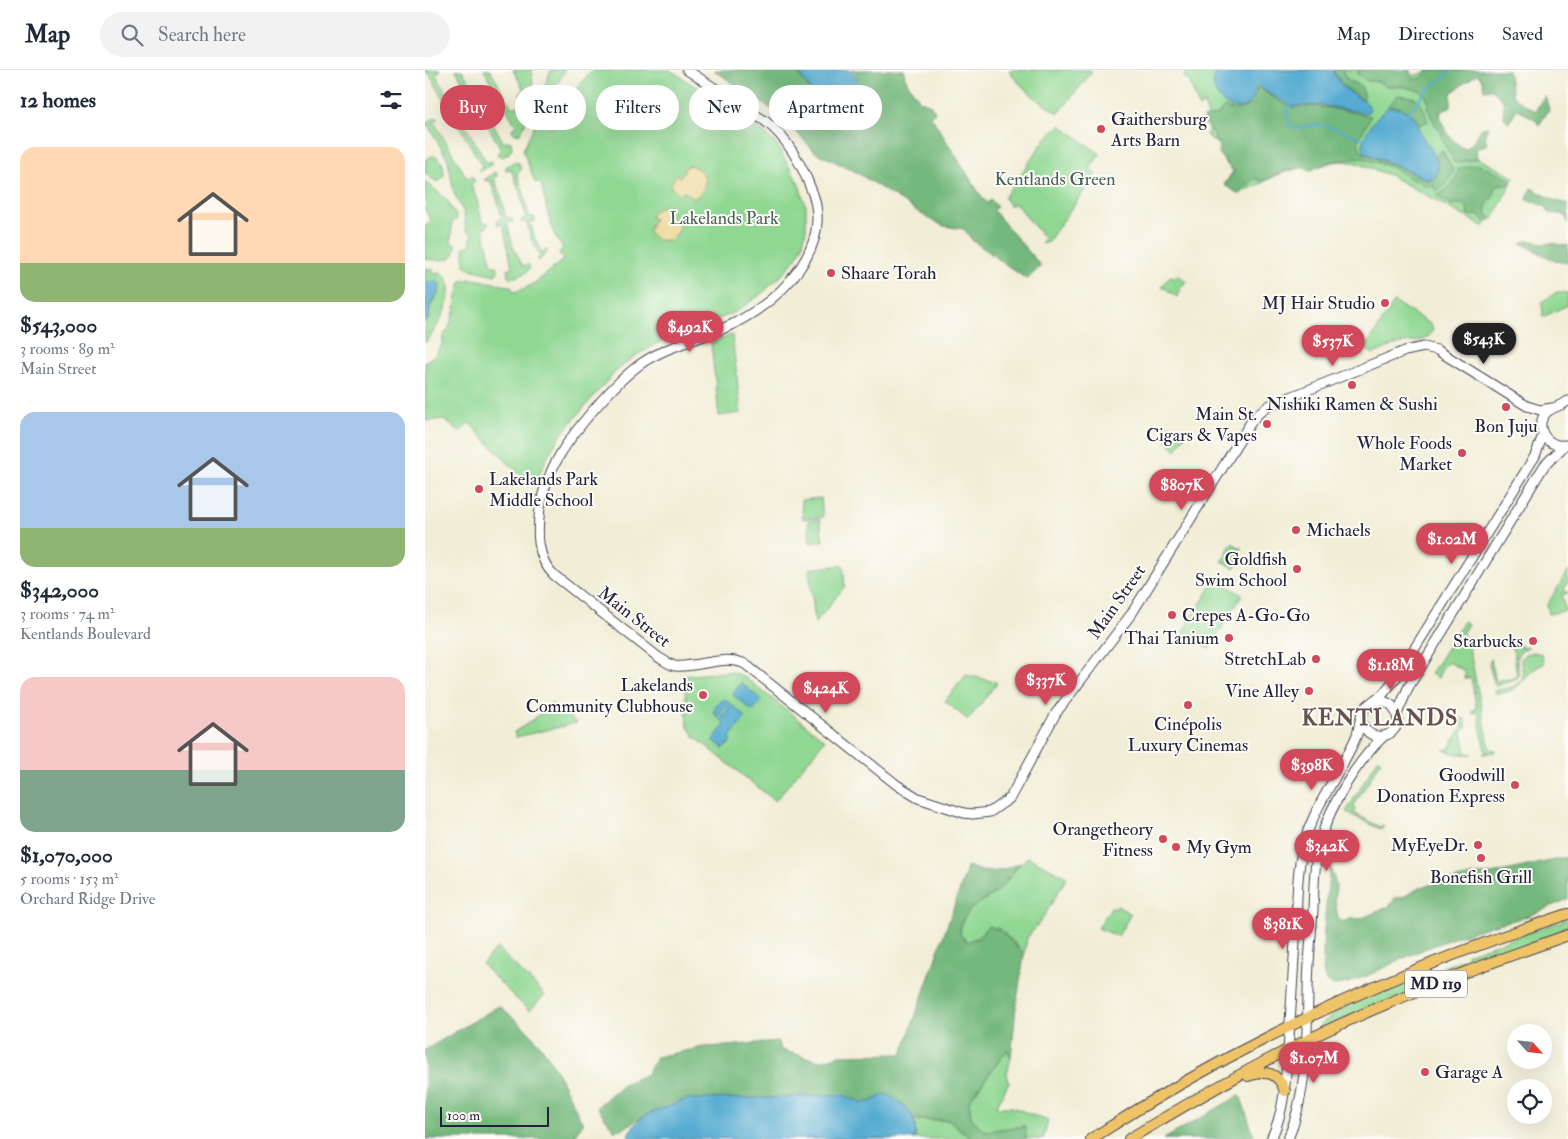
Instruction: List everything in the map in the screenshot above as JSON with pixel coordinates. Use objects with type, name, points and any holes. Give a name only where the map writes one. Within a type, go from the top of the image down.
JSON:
[{"type":"main road","name":"MD 119","points":[[1091,1139],[1129,1114],[1222,1060],[1330,1007],[1421,967],[1568,914]]},
{"type":"main road","name":"MD 119","points":[[1129,1139],[1215,1089],[1307,1040],[1401,997],[1466,971],[1568,935]]},
{"type":"main road","points":[[1215,1089],[1262,1072],[1276,1077],[1282,1083],[1285,1091]]},
{"type":"street","name":"Main Street","points":[[687,70],[765,120],[785,140],[810,185],[815,198],[818,219],[815,240],[809,255],[799,270],[778,293],[736,322],[669,348],[646,360],[625,377],[591,413],[572,435],[557,459],[543,492],[539,532],[541,556],[548,570],[658,657],[674,666],[725,660],[745,664],[897,785],[918,798],[953,810],[973,814],[990,812],[1011,798],[1056,713],[1132,613],[1251,422],[1263,410],[1388,358],[1424,346],[1437,350],[1527,406],[1537,416],[1542,433]]},
{"type":"street","points":[[1271,1139],[1282,1110],[1285,1091],[1291,1027],[1299,874],[1304,843],[1318,805],[1351,747],[1364,710],[1383,694],[1398,675],[1535,456],[1542,433],[1541,424],[1544,416],[1568,401]]},
{"type":"street","name":"Main Street","points":[[1527,406],[1540,410],[1568,408]]},
{"type":"street","points":[[1542,433],[1549,442],[1566,445]]},
{"type":"street","points":[[1288,1139],[1297,1110],[1307,1040],[1308,979],[1313,898],[1320,840],[1326,823],[1345,788],[1371,749],[1395,728],[1397,714],[1408,688],[1544,466],[1566,445]]},
{"type":"street","points":[[1371,703],[1376,701],[1386,702],[1392,706],[1397,714]]},
{"type":"street","points":[[1361,718],[1364,727],[1369,733],[1375,736],[1384,736]]},
{"type":"green space","points":[[425,70],[441,70],[436,75],[442,85],[440,85],[440,93],[428,72],[425,74]]},
{"type":"green space","points":[[456,70],[462,70],[471,85],[465,85]]},
{"type":"green space","points":[[484,70],[490,70],[499,85],[493,85]]},
{"type":"green space","points":[[513,70],[532,70],[533,85],[521,85]]},
{"type":"green space","points":[[551,70],[565,70],[557,85],[545,85]]},
{"type":"green space","name":"Lakelands Park","points":[[593,70],[670,70],[693,85],[689,85],[689,130],[759,130],[759,128],[776,144],[798,182],[806,206],[806,230],[802,247],[796,258],[783,274],[761,294],[737,311],[660,342],[635,356],[613,374],[563,432],[548,455],[537,480],[534,477],[525,480],[469,423],[460,432],[443,419],[427,421],[425,419],[425,362],[435,355],[442,345],[443,337],[449,328],[455,309],[462,281],[473,279],[511,286],[513,292],[528,287],[564,259],[559,253],[563,248],[551,225],[541,183],[535,182],[523,150],[532,130],[586,130],[586,85],[580,85]]},
{"type":"green space","points":[[714,70],[796,70],[806,85],[769,85],[769,108],[759,101],[759,85],[736,85]]},
{"type":"green space","points":[[851,70],[904,70],[907,83],[920,101],[931,105],[935,112],[930,115],[981,196],[987,203],[991,200],[997,207],[993,210],[1041,266],[1029,278],[1022,276],[972,240],[964,229],[944,226],[926,217],[856,172],[815,152],[794,130],[882,130],[882,85],[863,85]]},
{"type":"green space","points":[[1009,70],[1091,70],[1091,73],[1059,113],[1031,94]]},
{"type":"green space","points":[[1189,70],[1372,70],[1403,77],[1420,74],[1429,70],[1477,70],[1439,101],[1440,128],[1464,151],[1514,177],[1493,219],[1489,217],[1484,227],[1389,175],[1357,163],[1332,162],[1317,168],[1316,164],[1282,173],[1251,188],[1244,190],[1231,189],[1224,185],[1233,171],[1224,162],[1219,145],[1206,135],[1211,127],[1204,103],[1199,108],[1189,80],[1183,77]]},
{"type":"green space","points":[[1333,70],[1342,70],[1347,79],[1362,87],[1364,101],[1343,86]]},
{"type":"green space","points":[[1359,70],[1410,70],[1412,79],[1421,78],[1430,70],[1508,70],[1513,97],[1535,111],[1545,95],[1549,110],[1539,125],[1535,119],[1517,109],[1509,123],[1504,118],[1503,101],[1492,89],[1484,90],[1482,80],[1477,74],[1451,93],[1451,106],[1440,113],[1448,134],[1465,149],[1473,142],[1482,128],[1489,127],[1485,135],[1487,144],[1476,149],[1477,159],[1455,163],[1442,139],[1441,132],[1427,108],[1426,96],[1420,91],[1404,87],[1385,86],[1379,82],[1368,81],[1357,74]]},
{"type":"green space","points":[[1259,87],[1289,106],[1339,109],[1371,116],[1358,141],[1361,152],[1428,180],[1437,174],[1436,157],[1442,150],[1453,169],[1453,174],[1442,188],[1436,191],[1433,187],[1424,186],[1420,181],[1413,180],[1391,167],[1362,158],[1327,162],[1310,171],[1301,166],[1262,181],[1254,178],[1240,195],[1225,185],[1235,171],[1227,165],[1218,152],[1219,146],[1214,134],[1208,129],[1203,118],[1218,115],[1224,107],[1236,110],[1246,107],[1254,100],[1257,88]]},
{"type":"green space","points":[[1398,95],[1412,97],[1419,101],[1428,121],[1419,125],[1414,116],[1406,110],[1387,106]]},
{"type":"green space","points":[[505,96],[512,108],[515,107],[515,124],[505,107]]},
{"type":"green space","points":[[436,117],[438,119],[434,122],[467,178],[472,176],[475,181],[471,185],[482,222],[488,223],[488,226],[483,228],[492,266],[497,266],[498,271],[495,275],[470,269],[464,264],[464,247],[470,246],[472,233],[466,231],[464,213],[454,193],[448,160],[428,125],[425,127],[425,124]]},
{"type":"green space","name":"Kentlands Green","points":[[1060,125],[1100,154],[1090,169],[1096,174],[1048,242],[1042,244],[1045,239],[1015,203],[1010,206],[1004,198],[1046,138]]},
{"type":"green space","points":[[515,127],[515,130],[522,130],[520,133],[515,134],[512,129]]},
{"type":"green space","points":[[462,130],[468,130],[487,163],[491,161],[492,164],[480,171],[478,170],[482,166]]},
{"type":"green space","points":[[490,130],[497,130],[504,143],[511,142],[512,148],[508,154],[502,157],[498,155],[497,153],[501,149]]},
{"type":"green space","points":[[432,156],[439,158],[443,166],[444,176],[440,181],[435,181],[425,173],[425,160]]},
{"type":"green space","points":[[514,162],[519,163],[521,170],[517,174],[524,193],[529,217],[535,218],[535,221],[530,222],[535,239],[542,252],[548,251],[539,261],[537,259],[540,256],[531,239],[527,223],[521,222],[522,219],[526,218],[520,193],[511,169],[505,169]]},
{"type":"green space","points":[[1477,164],[1512,180],[1509,185],[1501,184],[1496,187],[1494,195],[1486,206],[1487,214],[1491,220],[1485,222],[1480,215],[1468,216],[1467,206],[1461,204],[1451,205],[1437,196],[1454,181],[1458,169]]},
{"type":"green space","points":[[495,172],[498,175],[494,178],[501,196],[506,218],[511,217],[512,219],[512,222],[507,223],[513,247],[523,266],[528,264],[530,267],[525,273],[511,278],[508,276],[507,269],[512,267],[503,224],[498,225],[497,223],[497,220],[502,218],[497,199],[490,180],[484,180]]},
{"type":"green space","points":[[425,181],[447,200],[457,218],[452,222],[451,243],[456,245],[455,251],[450,258],[445,260],[425,259],[425,226],[432,222],[425,210]]},
{"type":"green space","points":[[1531,188],[1554,200],[1568,204],[1568,223],[1565,215],[1550,213],[1545,206],[1527,200]]},
{"type":"green space","points":[[1530,240],[1542,244],[1568,245],[1568,263],[1555,261],[1521,243]]},
{"type":"green space","points":[[425,268],[433,269],[433,273],[438,274],[439,272],[446,278],[449,286],[449,296],[436,328],[425,343],[425,323],[429,318],[430,307],[440,291],[436,282],[425,282]]},
{"type":"green space","points":[[1178,275],[1186,281],[1178,292],[1180,294],[1177,297],[1162,286],[1170,276]]},
{"type":"green space","points":[[1557,292],[1568,293],[1568,305],[1543,317],[1542,302]]},
{"type":"green space","points":[[1394,302],[1430,324],[1433,329],[1431,334],[1423,340],[1396,345],[1373,354],[1365,349]]},
{"type":"green space","points":[[732,335],[741,413],[719,416],[711,343]]},
{"type":"green space","points":[[1170,425],[1185,436],[1176,450],[1161,434]]},
{"type":"green space","points":[[821,498],[823,517],[803,519],[801,500]]},
{"type":"green space","points":[[820,519],[823,541],[810,543],[808,521]]},
{"type":"green space","points":[[1232,543],[1241,548],[1241,557],[1234,568],[1222,561]]},
{"type":"green space","points":[[843,565],[845,586],[815,623],[809,569]]},
{"type":"green space","points":[[1568,571],[1568,583],[1564,589],[1568,593],[1562,595],[1565,609],[1568,608],[1568,610],[1549,614],[1547,605]]},
{"type":"green space","points":[[1216,579],[1242,595],[1209,649],[1183,632]]},
{"type":"green space","points":[[1464,621],[1468,624],[1462,634],[1467,638],[1490,749],[1496,750],[1495,752],[1483,754],[1489,752],[1485,752],[1478,712],[1472,713],[1473,710],[1477,709],[1471,678],[1464,678],[1466,672],[1449,662],[1441,670],[1438,678],[1431,674]]},
{"type":"green space","points":[[1521,645],[1521,648],[1528,646],[1528,648],[1521,651],[1518,655],[1518,676],[1515,680],[1495,686],[1489,664],[1491,659],[1496,681],[1499,684],[1499,680],[1512,679],[1517,676],[1514,657],[1516,657],[1511,647]]},
{"type":"green space","points":[[1533,652],[1542,654],[1544,664],[1531,672],[1517,687],[1504,693],[1495,693],[1496,690],[1517,685],[1520,682],[1523,674],[1521,658],[1525,654]]},
{"type":"green space","points":[[732,672],[743,676],[825,740],[775,801],[695,737],[688,727],[683,676]]},
{"type":"green space","points":[[966,675],[997,683],[968,720],[945,701]]},
{"type":"green space","points":[[551,703],[577,723],[516,737],[514,732],[533,720]]},
{"type":"green space","points":[[1462,718],[1465,719],[1467,728],[1462,731],[1466,753],[1472,754],[1457,754],[1444,750],[1448,750],[1463,726],[1459,723]]},
{"type":"green space","points":[[1378,759],[1381,761],[1353,807],[1356,809],[1354,813],[1380,827],[1383,825],[1382,829],[1346,812]]},
{"type":"green space","points":[[1028,857],[1067,877],[1043,918],[1027,938],[1024,955],[1012,940],[988,926],[979,937],[967,942],[960,934],[965,916],[974,906],[993,895]]},
{"type":"green space","points":[[1568,857],[1568,899],[1528,916],[1483,928],[1438,944],[1362,978],[1340,984],[1332,984],[1326,981],[1323,944],[1330,867],[1336,884],[1335,899],[1338,919],[1343,922],[1351,918],[1360,919],[1390,906],[1395,898],[1403,897],[1421,887],[1471,875],[1487,875]]},
{"type":"green space","points":[[1020,863],[999,890],[971,909],[961,922],[960,934],[967,942],[979,937],[988,926],[1001,930],[1024,955],[1011,1058],[1007,1050],[969,1101],[971,1118],[985,1131],[1026,1126],[1026,1139],[969,1139],[949,1120],[914,1120],[904,1105],[885,1094],[870,1102],[861,1102],[843,1095],[773,1098],[646,1115],[622,1129],[614,1130],[597,1107],[623,1084],[647,1074],[656,1057],[704,1047],[777,1041],[781,1050],[820,1061],[839,1055],[902,1054],[968,866],[988,872]]},
{"type":"green space","points":[[1117,906],[1131,914],[1118,936],[1098,928],[1111,907],[1115,909]]},
{"type":"green space","points":[[1568,919],[1568,932],[1321,1028],[1321,1024],[1338,1011],[1355,1003],[1467,957],[1467,954]]},
{"type":"green space","points":[[497,948],[545,995],[529,1011],[482,964]]},
{"type":"green space","points":[[499,1006],[528,1031],[549,1058],[583,1124],[575,1134],[578,1139],[425,1139],[425,1050]]},
{"type":"green space","points":[[1007,1050],[1011,1058],[1007,1073],[1009,1082],[996,1107],[1012,1107],[1048,1121],[1043,1139],[1026,1139],[1025,1126],[985,1131],[971,1118],[969,1101]]},
{"type":"green space","points":[[1240,1095],[1255,1139],[1164,1139]]},
{"type":"green space","points":[[914,1120],[949,1120],[969,1139],[914,1139],[916,1136]]},
{"type":"sand","points":[[689,165],[699,169],[706,179],[703,190],[695,198],[683,191],[681,195],[670,187],[676,174],[680,177]]},
{"type":"sand","points":[[659,208],[671,211],[668,216],[679,223],[678,233],[668,241],[657,240],[648,231],[654,219],[650,217]]},
{"type":"water","points":[[797,70],[849,70],[861,85],[807,85]]},
{"type":"water","points":[[1218,70],[1332,70],[1343,87],[1368,104],[1370,109],[1364,113],[1320,105],[1292,106],[1266,92],[1258,85],[1252,100],[1244,106],[1236,108],[1227,105],[1215,91],[1214,81]]},
{"type":"water","points":[[1389,107],[1406,111],[1415,120],[1436,161],[1436,172],[1433,178],[1427,179],[1364,152],[1363,147],[1366,134],[1380,115]]},
{"type":"water","points":[[436,281],[440,284],[440,288],[431,305],[429,317],[425,323],[425,282]]},
{"type":"water","points":[[741,683],[762,700],[753,711],[732,694]]},
{"type":"water","points":[[725,699],[746,717],[730,737],[732,739],[728,745],[723,748],[713,740],[725,724],[720,719],[729,708],[727,706],[718,717],[713,713],[717,704]]},
{"type":"water","points":[[885,1094],[904,1106],[913,1118],[916,1132],[914,1139],[628,1139],[629,1132],[646,1115],[687,1099],[843,1095],[861,1102],[870,1102]]},
{"type":"waterway","points":[[1408,113],[1427,90],[1444,78],[1451,70]]},
{"type":"waterway","points":[[1290,105],[1287,113],[1289,118],[1288,125],[1300,129],[1314,125],[1323,126],[1364,139]]},
{"type":"place","name":"Gaithersburg Arts Barn","points":[[1101,129]]},
{"type":"place","name":"Shaare Torah","points":[[831,273]]},
{"type":"place","name":"MJ Hair Studio","points":[[1385,303]]},
{"type":"place","name":"Nishiki Ramen & Sushi","points":[[1352,385]]},
{"type":"place","name":"Bon Juju","points":[[1506,407]]},
{"type":"place","name":"Main St. Cigars & Vapes","points":[[1267,424]]},
{"type":"place","name":"Whole Foods Market","points":[[1462,453]]},
{"type":"place","name":"Lakelands Park Middle School","points":[[479,489]]},
{"type":"place","name":"Michaels","points":[[1296,530]]},
{"type":"place","name":"Goldfish Swim School","points":[[1297,569]]},
{"type":"place","name":"Crepes A-Go-Go","points":[[1172,615]]},
{"type":"place","name":"Thai Tanium","points":[[1229,638]]},
{"type":"place","name":"Starbucks","points":[[1533,641]]},
{"type":"place","name":"StretchLab","points":[[1316,659]]},
{"type":"place","name":"Vine Alley","points":[[1309,691]]},
{"type":"place","name":"Lakelands Community Clubhouse","points":[[703,695]]},
{"type":"place","name":"Cinépolis Luxury Cinemas","points":[[1188,705]]},
{"type":"place","name":"Goodwill Donation Express","points":[[1515,785]]},
{"type":"place","name":"Orangetheory Fitness","points":[[1163,839]]},
{"type":"place","name":"MyEyeDr.","points":[[1478,845]]},
{"type":"place","name":"My Gym","points":[[1176,847]]},
{"type":"place","name":"Bonefish Grill","points":[[1481,858]]},
{"type":"place","name":"Garage A","points":[[1425,1072]]},
{"type":"district","name":"KENTLANDS","points":[[1380,718]]}]
